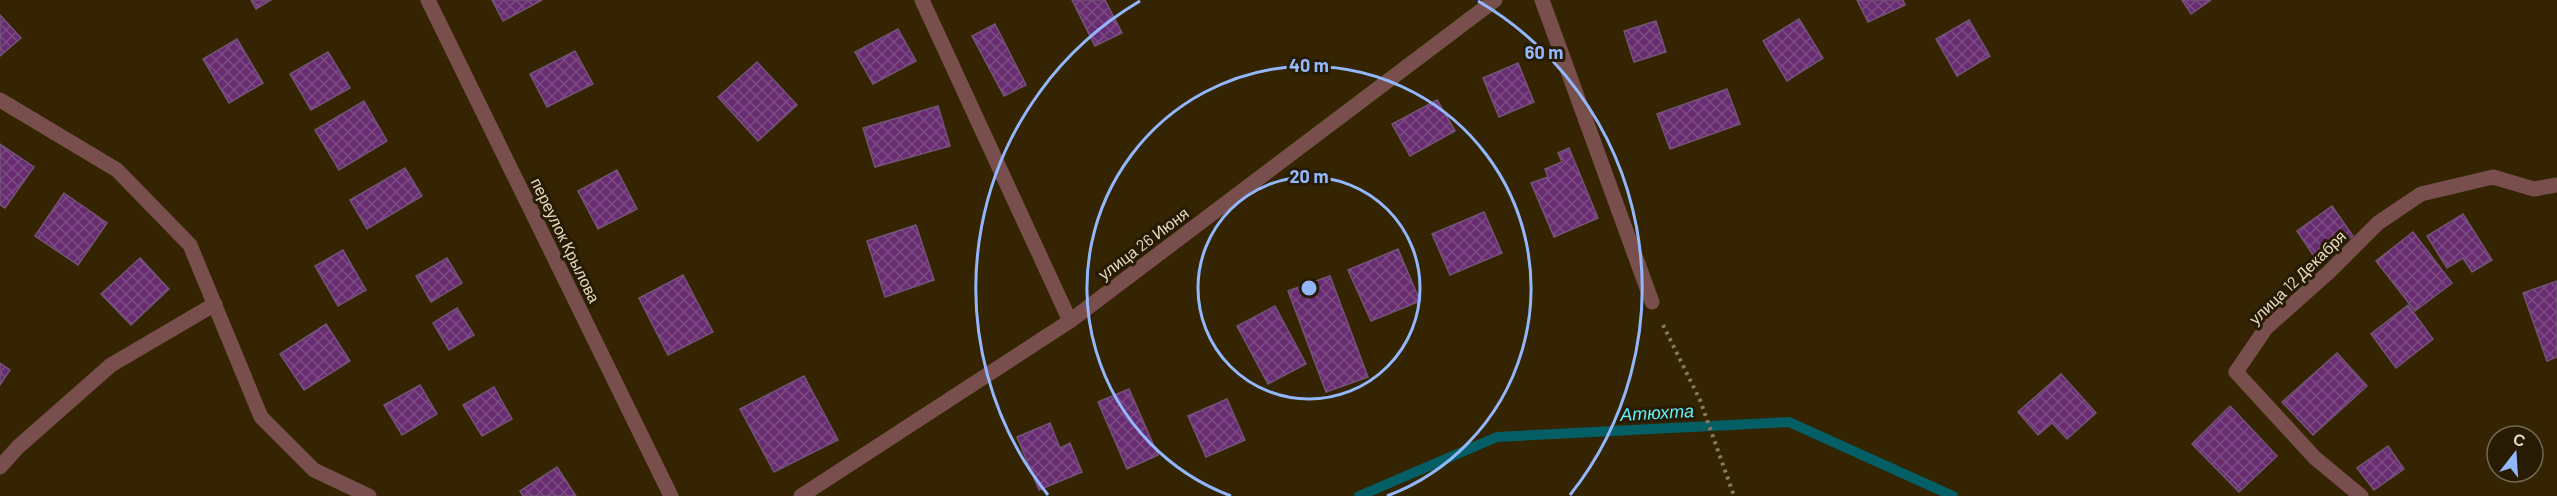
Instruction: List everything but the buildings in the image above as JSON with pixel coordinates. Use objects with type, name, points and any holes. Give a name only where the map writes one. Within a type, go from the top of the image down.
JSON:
[{"type":"street","name":"переулок Крылова","points":[[428,0],[671,496]]},
{"type":"street","points":[[922,0],[1070,321]]},
{"type":"street","name":"улица 26 Июня","points":[[801,496],[1070,321],[1495,0]]},
{"type":"street","points":[[1542,0],[1652,302]]},
{"type":"street","points":[[0,100],[117,170],[190,245],[261,417],[314,470],[369,496]]},
{"type":"street","name":"улица 12 Декабря","points":[[2361,496],[2315,458],[2236,372],[2266,328],[2329,272],[2378,223],[2421,194],[2493,177],[2534,189],[2557,185]]},
{"type":"street","points":[[0,467],[18,447],[111,365],[215,304]]},
{"type":"path","points":[[1652,302],[1700,400],[1734,496]]},
{"type":"waterway","name":"Атюхта","points":[[1359,496],[1497,437],[1789,422],[1953,496]]}]
